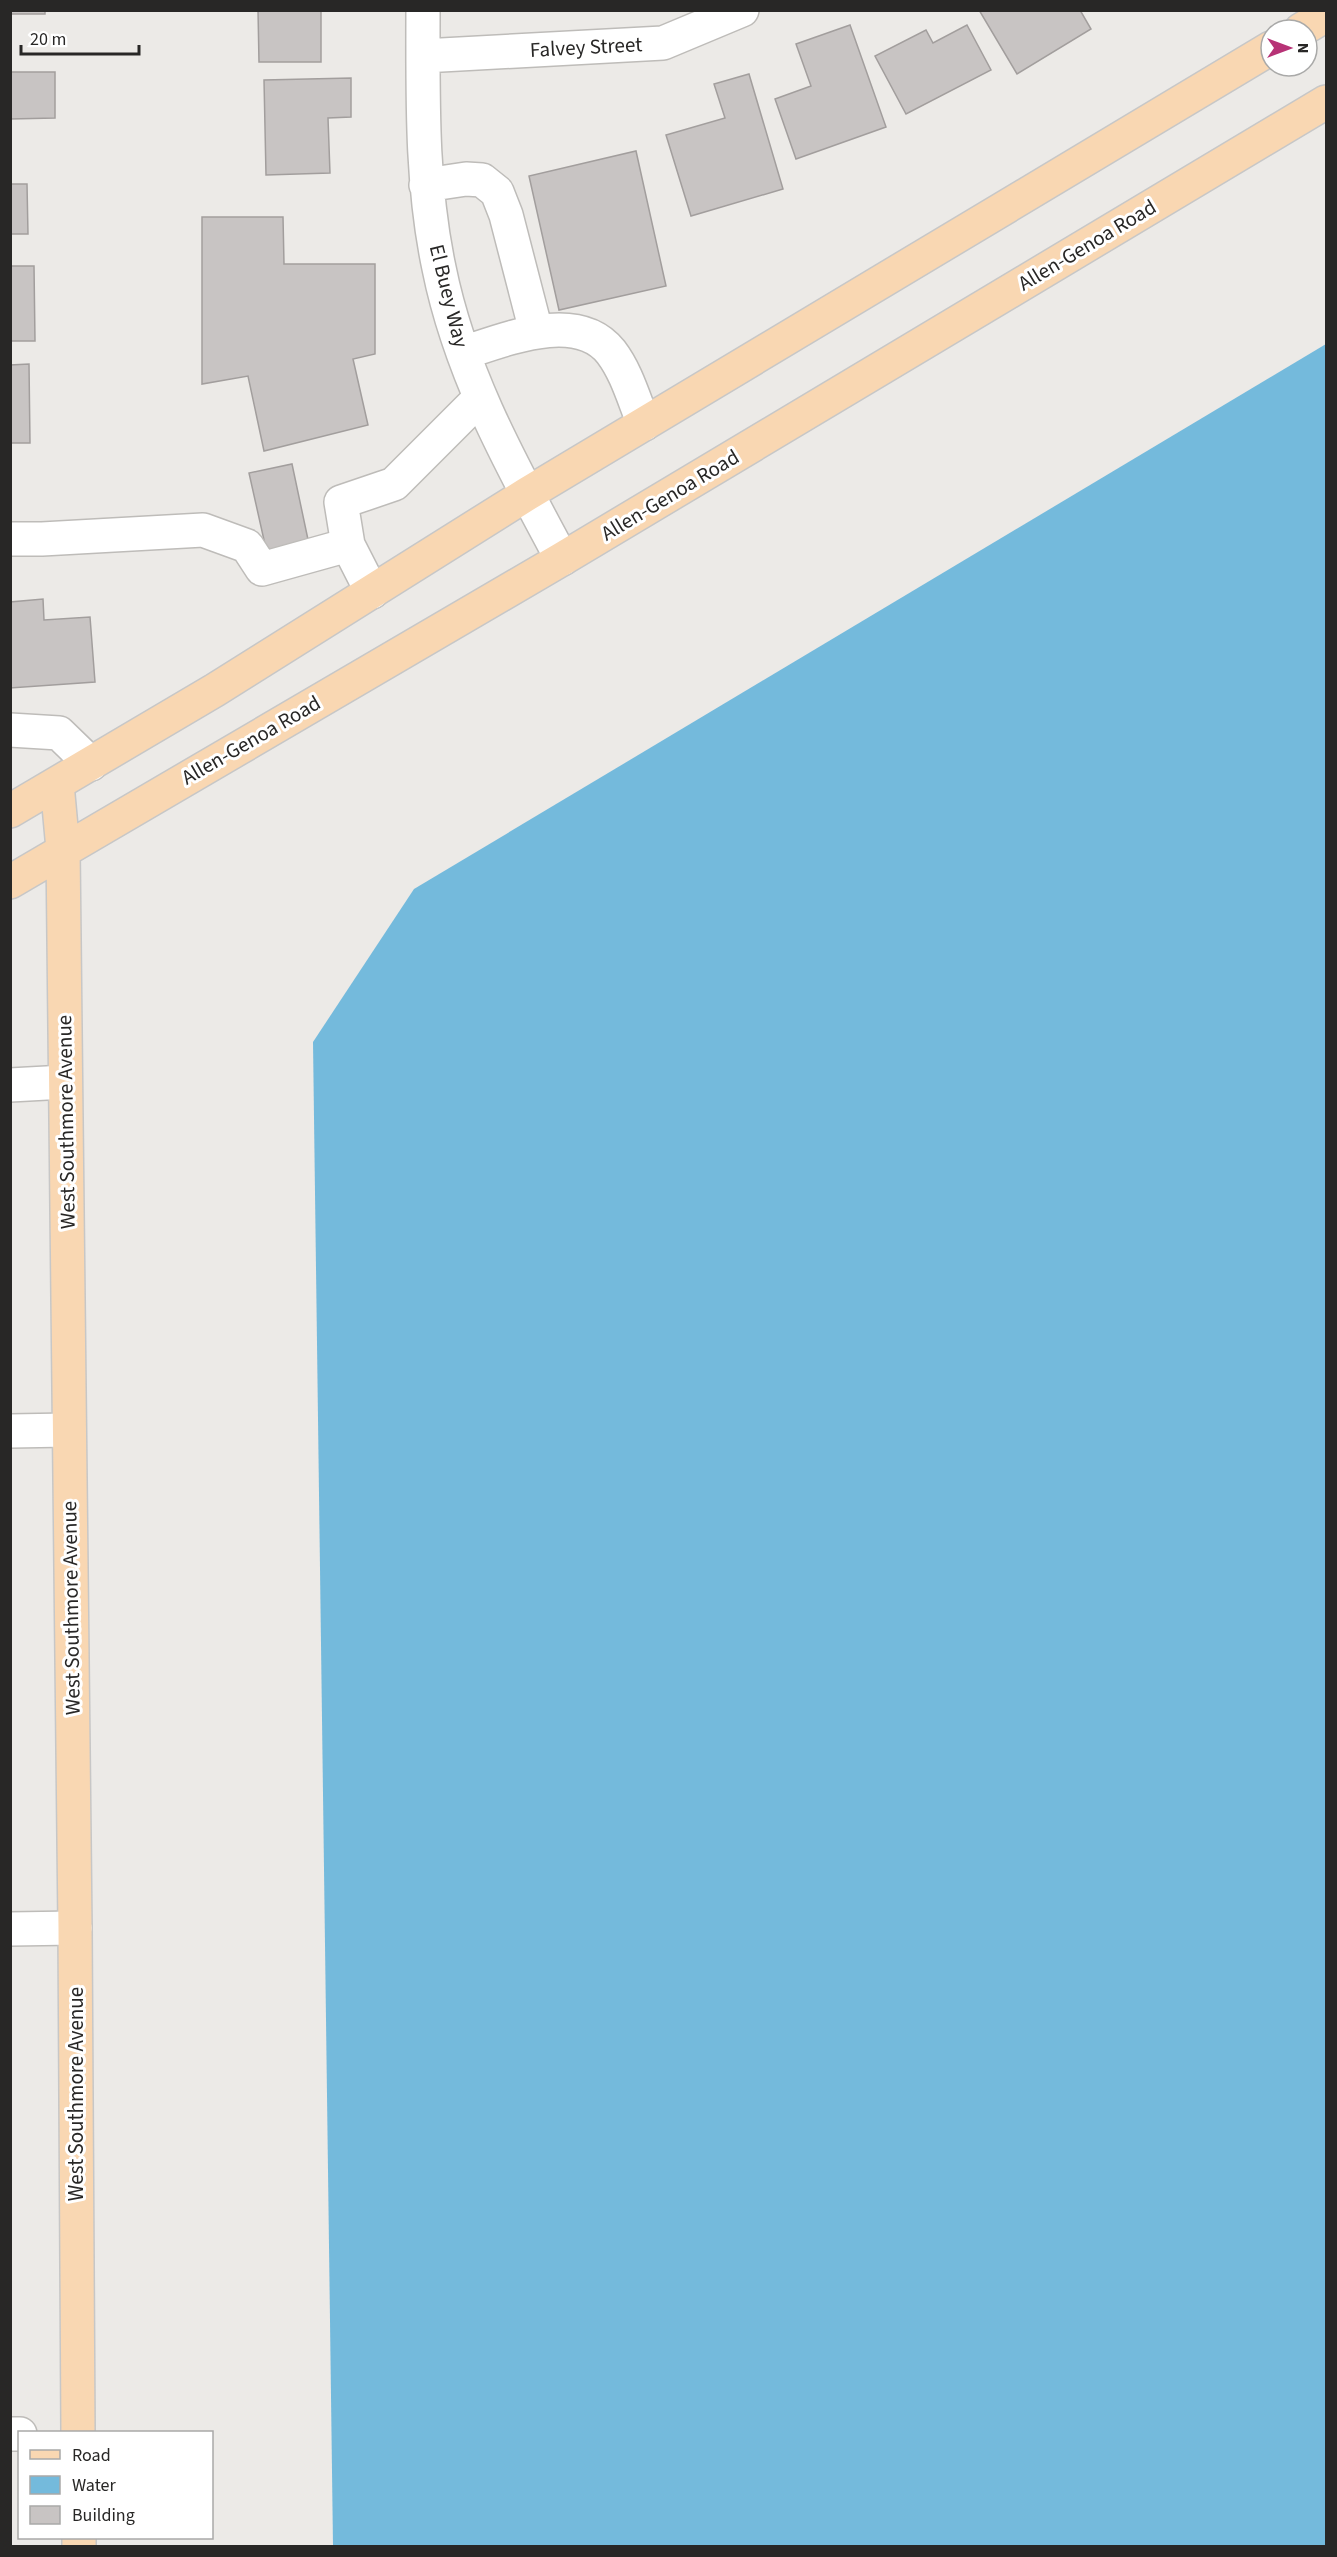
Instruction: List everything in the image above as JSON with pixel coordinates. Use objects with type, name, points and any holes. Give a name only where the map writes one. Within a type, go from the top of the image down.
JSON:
[{"type":"main road","points":[[10,811],[215,690],[527,494],[1259,55]]},
{"type":"main road","name":"Allen-Genoa Road","points":[[10,882],[562,559],[1326,102]]},
{"type":"main road","name":"West Southmore Avenue","points":[[57,784],[63,849],[78,2431]]},
{"type":"street","name":"El Buey Way","points":[[423,10],[426,185],[439,269],[463,353],[492,427],[562,559]]},
{"type":"street","name":"Falvey Street","points":[[423,56],[663,43],[742,10]]},
{"type":"street","points":[[426,185],[466,179],[482,180],[497,192],[506,215],[536,331]]},
{"type":"street","points":[[463,353],[536,331],[569,331],[590,336],[609,350],[620,366],[644,424]]},
{"type":"street","points":[[372,592],[348,545],[341,502],[394,484],[480,398]]},
{"type":"street","points":[[10,539],[203,530],[247,546],[262,569],[348,545]]},
{"type":"street","points":[[10,730],[59,733],[91,764]]},
{"type":"street","points":[[10,1085],[65,1082]]},
{"type":"street","points":[[10,1431],[69,1430]]},
{"type":"street","points":[[10,1929],[75,1928]]},
{"type":"water","points":[[1326,344],[1326,2546],[333,2546],[313,1042],[414,889]]},
{"type":"building","points":[[10,10],[45,10],[45,14],[10,14]]},
{"type":"building","points":[[258,10],[321,10],[321,62],[259,62]]},
{"type":"building","points":[[979,10],[1080,10],[1091,29],[1017,74]]},
{"type":"building","points":[[850,25],[886,127],[796,159],[775,99],[811,86],[796,44]]},
{"type":"building","points":[[967,25],[991,70],[906,114],[875,56],[926,30],[933,43]]},
{"type":"building","points":[[10,72],[55,72],[55,118],[10,119]]},
{"type":"building","points":[[749,74],[783,189],[691,216],[666,135],[725,118],[714,84]]},
{"type":"building","points":[[351,78],[351,117],[328,118],[330,173],[266,175],[264,80]]},
{"type":"building","points":[[636,151],[666,286],[559,310],[529,176]]},
{"type":"building","points":[[10,184],[27,184],[28,234],[10,234]]},
{"type":"building","points":[[202,217],[283,217],[284,264],[375,264],[375,354],[353,359],[368,425],[264,451],[248,376],[202,384]]},
{"type":"building","points":[[10,266],[34,266],[35,341],[10,341]]},
{"type":"building","points":[[29,364],[30,443],[10,443],[10,365]]},
{"type":"building","points":[[292,464],[310,549],[268,558],[249,473]]},
{"type":"building","points":[[43,599],[44,620],[90,617],[95,682],[10,688],[10,602]]}]
